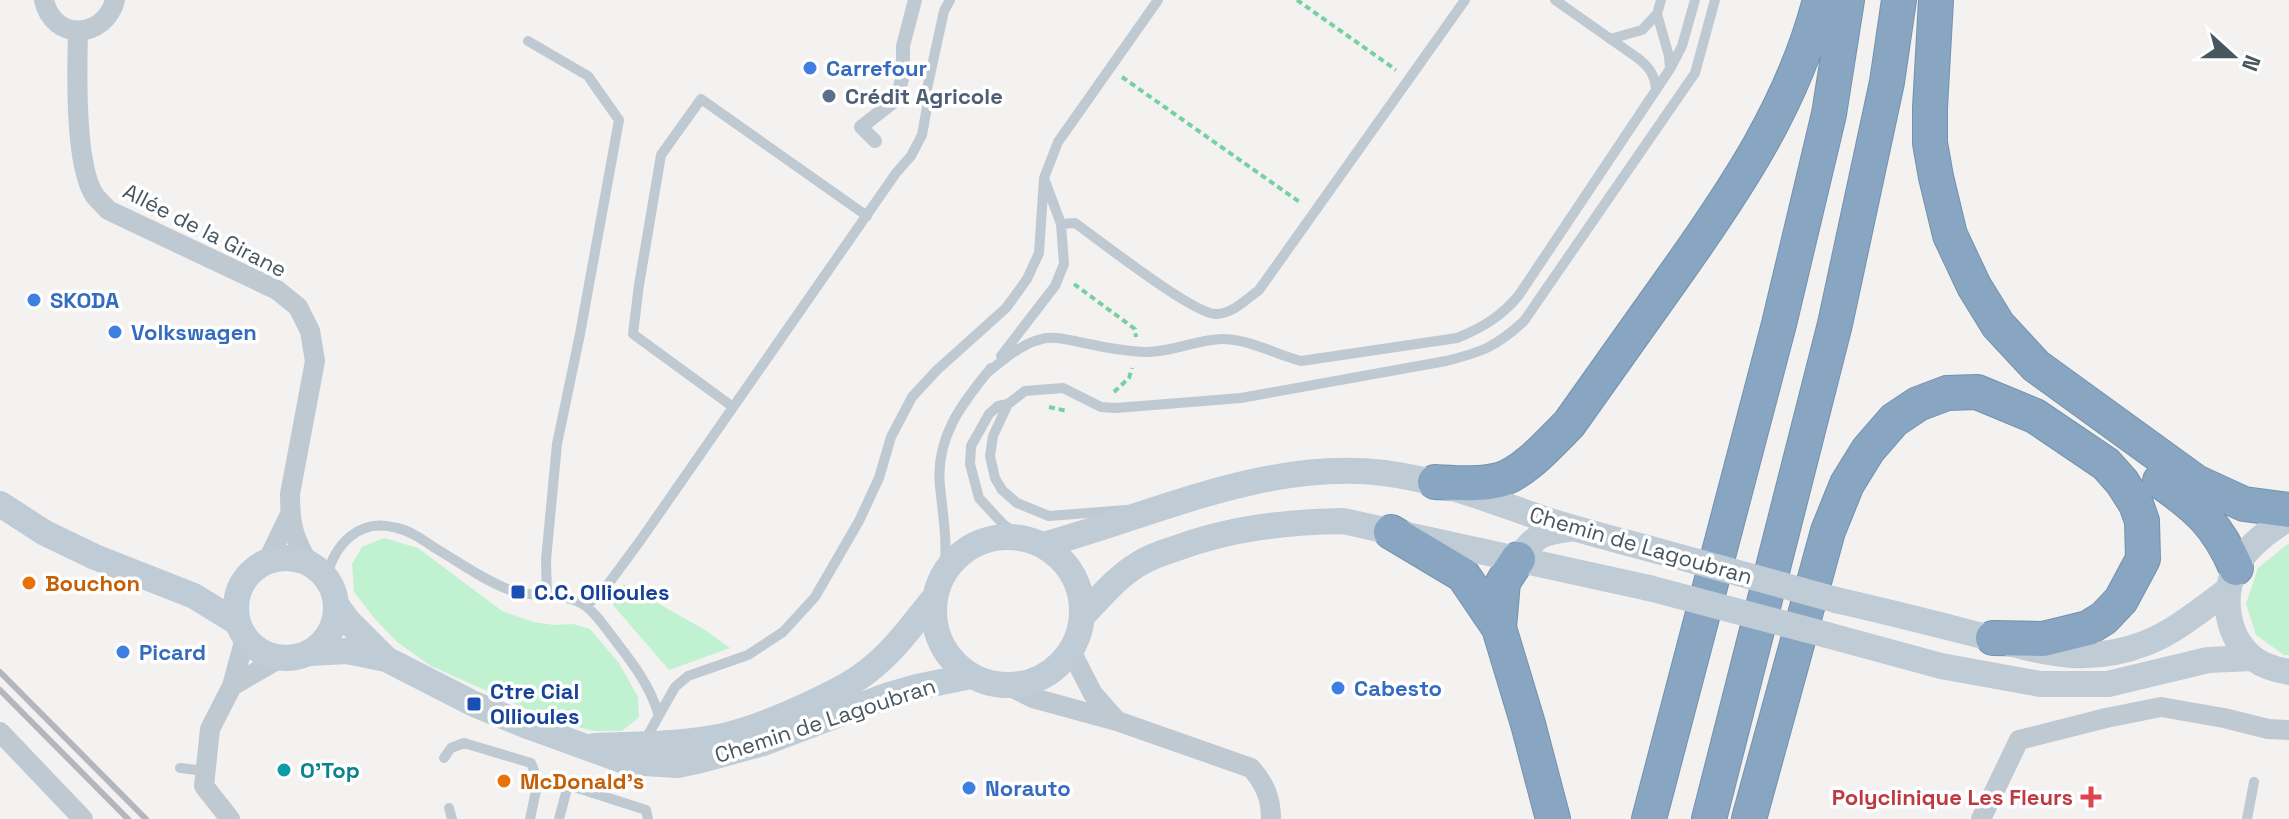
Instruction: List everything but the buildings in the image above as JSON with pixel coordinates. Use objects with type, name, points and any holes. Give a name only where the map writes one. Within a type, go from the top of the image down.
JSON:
[{"type":"highway","points":[[1435,482],[1503,480],[1539,456],[1569,424],[1727,201],[1788,94],[1820,0]]},
{"type":"highway","points":[[1649,819],[1779,324],[1829,114],[1847,0]]},
{"type":"highway","points":[[1709,819],[1835,324],[1887,82],[1899,0]]},
{"type":"highway","points":[[1936,0],[1930,143],[1936,177],[1950,235],[1974,286],[1998,325],[2036,366],[2196,482],[2244,504],[2289,510]]},
{"type":"highway","points":[[1977,392],[2035,416],[2106,464],[2136,504],[2144,538],[2143,559],[2121,600],[2104,618],[2088,628],[2043,639],[1993,638]]},
{"type":"highway","points":[[1749,819],[1828,531],[1847,484],[1868,450],[1894,420],[1918,404],[1947,393],[1977,392],[2030,398],[2051,407],[2088,430],[2202,513],[2220,535],[2232,579]]},
{"type":"highway","points":[[1391,532],[1463,575],[1499,628],[1553,819]]},
{"type":"highway","points":[[1499,628],[1503,582],[1518,559]]},
{"type":"main road","name":"Chemin de Lagoubran","points":[[1033,542],[1089,532],[1152,510],[1265,479],[1347,471],[1383,473],[1435,482],[1574,528],[1836,600],[2043,653],[2081,656],[2117,652],[2171,631],[2232,579],[2252,547],[2289,518]]},
{"type":"main road","points":[[0,504],[45,533],[95,557],[194,596],[267,655],[296,658],[310,653],[321,644],[335,620],[337,606],[331,586],[317,570],[294,558],[267,562],[244,581],[238,594],[236,609],[241,631]]},
{"type":"main road","name":"Chemin de Lagoubran","points":[[1082,616],[1118,578],[1139,563],[1207,537],[1296,522],[1343,521],[1649,588],[1941,666],[2040,684],[2108,684],[2208,660],[2276,672]]},
{"type":"main road","points":[[1518,559],[1530,543],[1547,532],[1574,528]]},
{"type":"main road","points":[[992,538],[1033,542],[1057,555],[1077,582],[1082,616],[1078,634],[1071,651],[1054,669],[1033,681],[1009,686],[989,683],[971,676],[956,664],[941,642],[934,615],[940,585],[965,551],[978,543],[992,538]]},
{"type":"main road","points":[[2232,579],[2227,606],[2236,637],[2276,672]]},
{"type":"main road","points":[[194,596],[244,581]]},
{"type":"main road","name":"Chemin de Lagoubran","points":[[585,747],[724,736],[761,725],[845,687],[874,667],[898,643],[940,585]]},
{"type":"main road","name":"Chemin de Lagoubran","points":[[337,606],[386,659]]},
{"type":"main road","name":"Chemin de Lagoubran","points":[[310,653],[347,651],[386,659],[474,704],[585,747],[627,762],[678,765],[763,743],[889,695],[971,676]]},
{"type":"street","points":[[44,0],[52,18],[61,26],[78,31],[96,27],[106,19],[115,0]]},
{"type":"street","points":[[875,141],[861,127],[897,99],[903,75],[903,46],[915,0]]},
{"type":"street","name":"Allée de la Girane","points":[[78,31],[77,91],[86,170],[94,195],[108,210],[277,290],[298,307],[310,331],[315,361],[290,494],[290,514],[295,541],[317,570]]},
{"type":"street","name":"Allée de la Girane","points":[[267,562],[290,514]]},
{"type":"street","points":[[230,819],[204,786],[210,729],[232,686],[241,631]]},
{"type":"street","points":[[1071,651],[1093,694],[1117,721]]},
{"type":"street","points":[[232,686],[280,658]]},
{"type":"street","points":[[1009,686],[1033,698],[1117,721],[1203,759],[1251,768],[1263,782],[1271,803],[1271,819]]},
{"type":"street","points":[[1981,819],[2019,740],[2161,707],[2279,730],[2279,724],[2289,712]]},
{"type":"street","points":[[0,732],[83,819]]},
{"type":"lane","points":[[586,606],[603,591],[896,173],[911,156],[922,135],[927,89],[944,11],[950,0]]},
{"type":"lane","points":[[644,743],[675,687],[688,676],[748,655],[783,632],[815,597],[859,521],[879,478],[891,437],[912,397],[937,370],[1006,308],[1027,279],[1039,253],[1044,178],[1058,142],[1158,0]]},
{"type":"lane","points":[[1061,224],[1075,223],[1192,306],[1217,314],[1227,312],[1259,290],[1465,0]]},
{"type":"lane","points":[[1555,0],[1639,59],[1650,69],[1656,81],[1656,90]]},
{"type":"lane","points":[[1610,39],[1642,30],[1657,14],[1661,0]]},
{"type":"lane","points":[[988,372],[1019,348],[1046,338],[1147,352],[1221,339],[1253,343],[1275,354],[1301,361],[1457,338],[1481,329],[1501,315],[1519,295],[1670,69],[1682,46],[1695,0]]},
{"type":"lane","points":[[1033,542],[1003,524],[979,498],[970,464],[971,446],[989,414],[1025,391],[1063,388],[1101,407],[1116,408],[1241,398],[1446,361],[1492,347],[1504,340],[1524,321],[1695,73],[1715,0]]},
{"type":"lane","points":[[1657,14],[1670,69]]},
{"type":"lane","points":[[528,41],[588,76],[619,120],[557,444],[546,560],[547,595]]},
{"type":"lane","points":[[733,407],[633,334],[661,155],[701,99],[867,216]]},
{"type":"lane","points":[[940,585],[947,550],[939,482],[942,444],[957,415],[1055,286],[1064,264],[1061,224],[1044,178]]},
{"type":"lane","points":[[1008,404],[993,436],[990,456],[995,478],[1002,490],[1017,503],[1049,516],[1152,510]]},
{"type":"lane","points":[[317,570],[357,531],[378,526],[396,527],[513,592],[563,597],[586,606],[646,683],[658,713]]},
{"type":"lane","points":[[444,758],[451,748],[464,743],[531,763],[538,781],[530,819]]},
{"type":"lane","points":[[180,768],[205,771]]},
{"type":"lane","points":[[2247,819],[2254,782]]},
{"type":"lane","points":[[559,819],[568,785],[646,810],[648,819]]},
{"type":"path","points":[[1297,0],[1395,70],[1413,72]]},
{"type":"path","points":[[1110,69],[1314,213]]},
{"type":"green space","points":[[384,538],[418,548],[502,611],[533,622],[573,624],[590,629],[619,663],[638,697],[639,717],[622,731],[594,731],[554,721],[431,666],[397,642],[354,592],[352,564],[362,547]]},
{"type":"green space","points":[[2289,543],[2289,655],[2284,655],[2256,635],[2246,604],[2258,568]]},
{"type":"green space","points":[[624,584],[705,630],[730,648],[669,670],[613,605]]},
{"type":"railway","points":[[0,672],[146,819]]},
{"type":"railway","points":[[0,690],[128,819]]},
{"type":"place","name":"Carrefour","points":[[810,68]]},
{"type":"place","name":"Crédit Agricole","points":[[829,96]]},
{"type":"place","name":"SKODA","points":[[34,300]]},
{"type":"place","name":"Volkswagen","points":[[115,332]]},
{"type":"place","name":"Bouchon","points":[[29,583]]},
{"type":"place","name":"C.C. Ollioules","points":[[518,592]]},
{"type":"place","name":"Picard","points":[[123,652]]},
{"type":"place","name":"Cabesto","points":[[1338,688]]},
{"type":"place","name":"Ctre Cial Ollioules","points":[[474,704]]},
{"type":"place","name":"O'Top","points":[[284,770]]},
{"type":"place","name":"McDonald's","points":[[504,781]]},
{"type":"place","name":"Norauto","points":[[969,788]]},
{"type":"place","name":"Polyclinique Les Fleurs","points":[[2091,797]]}]
